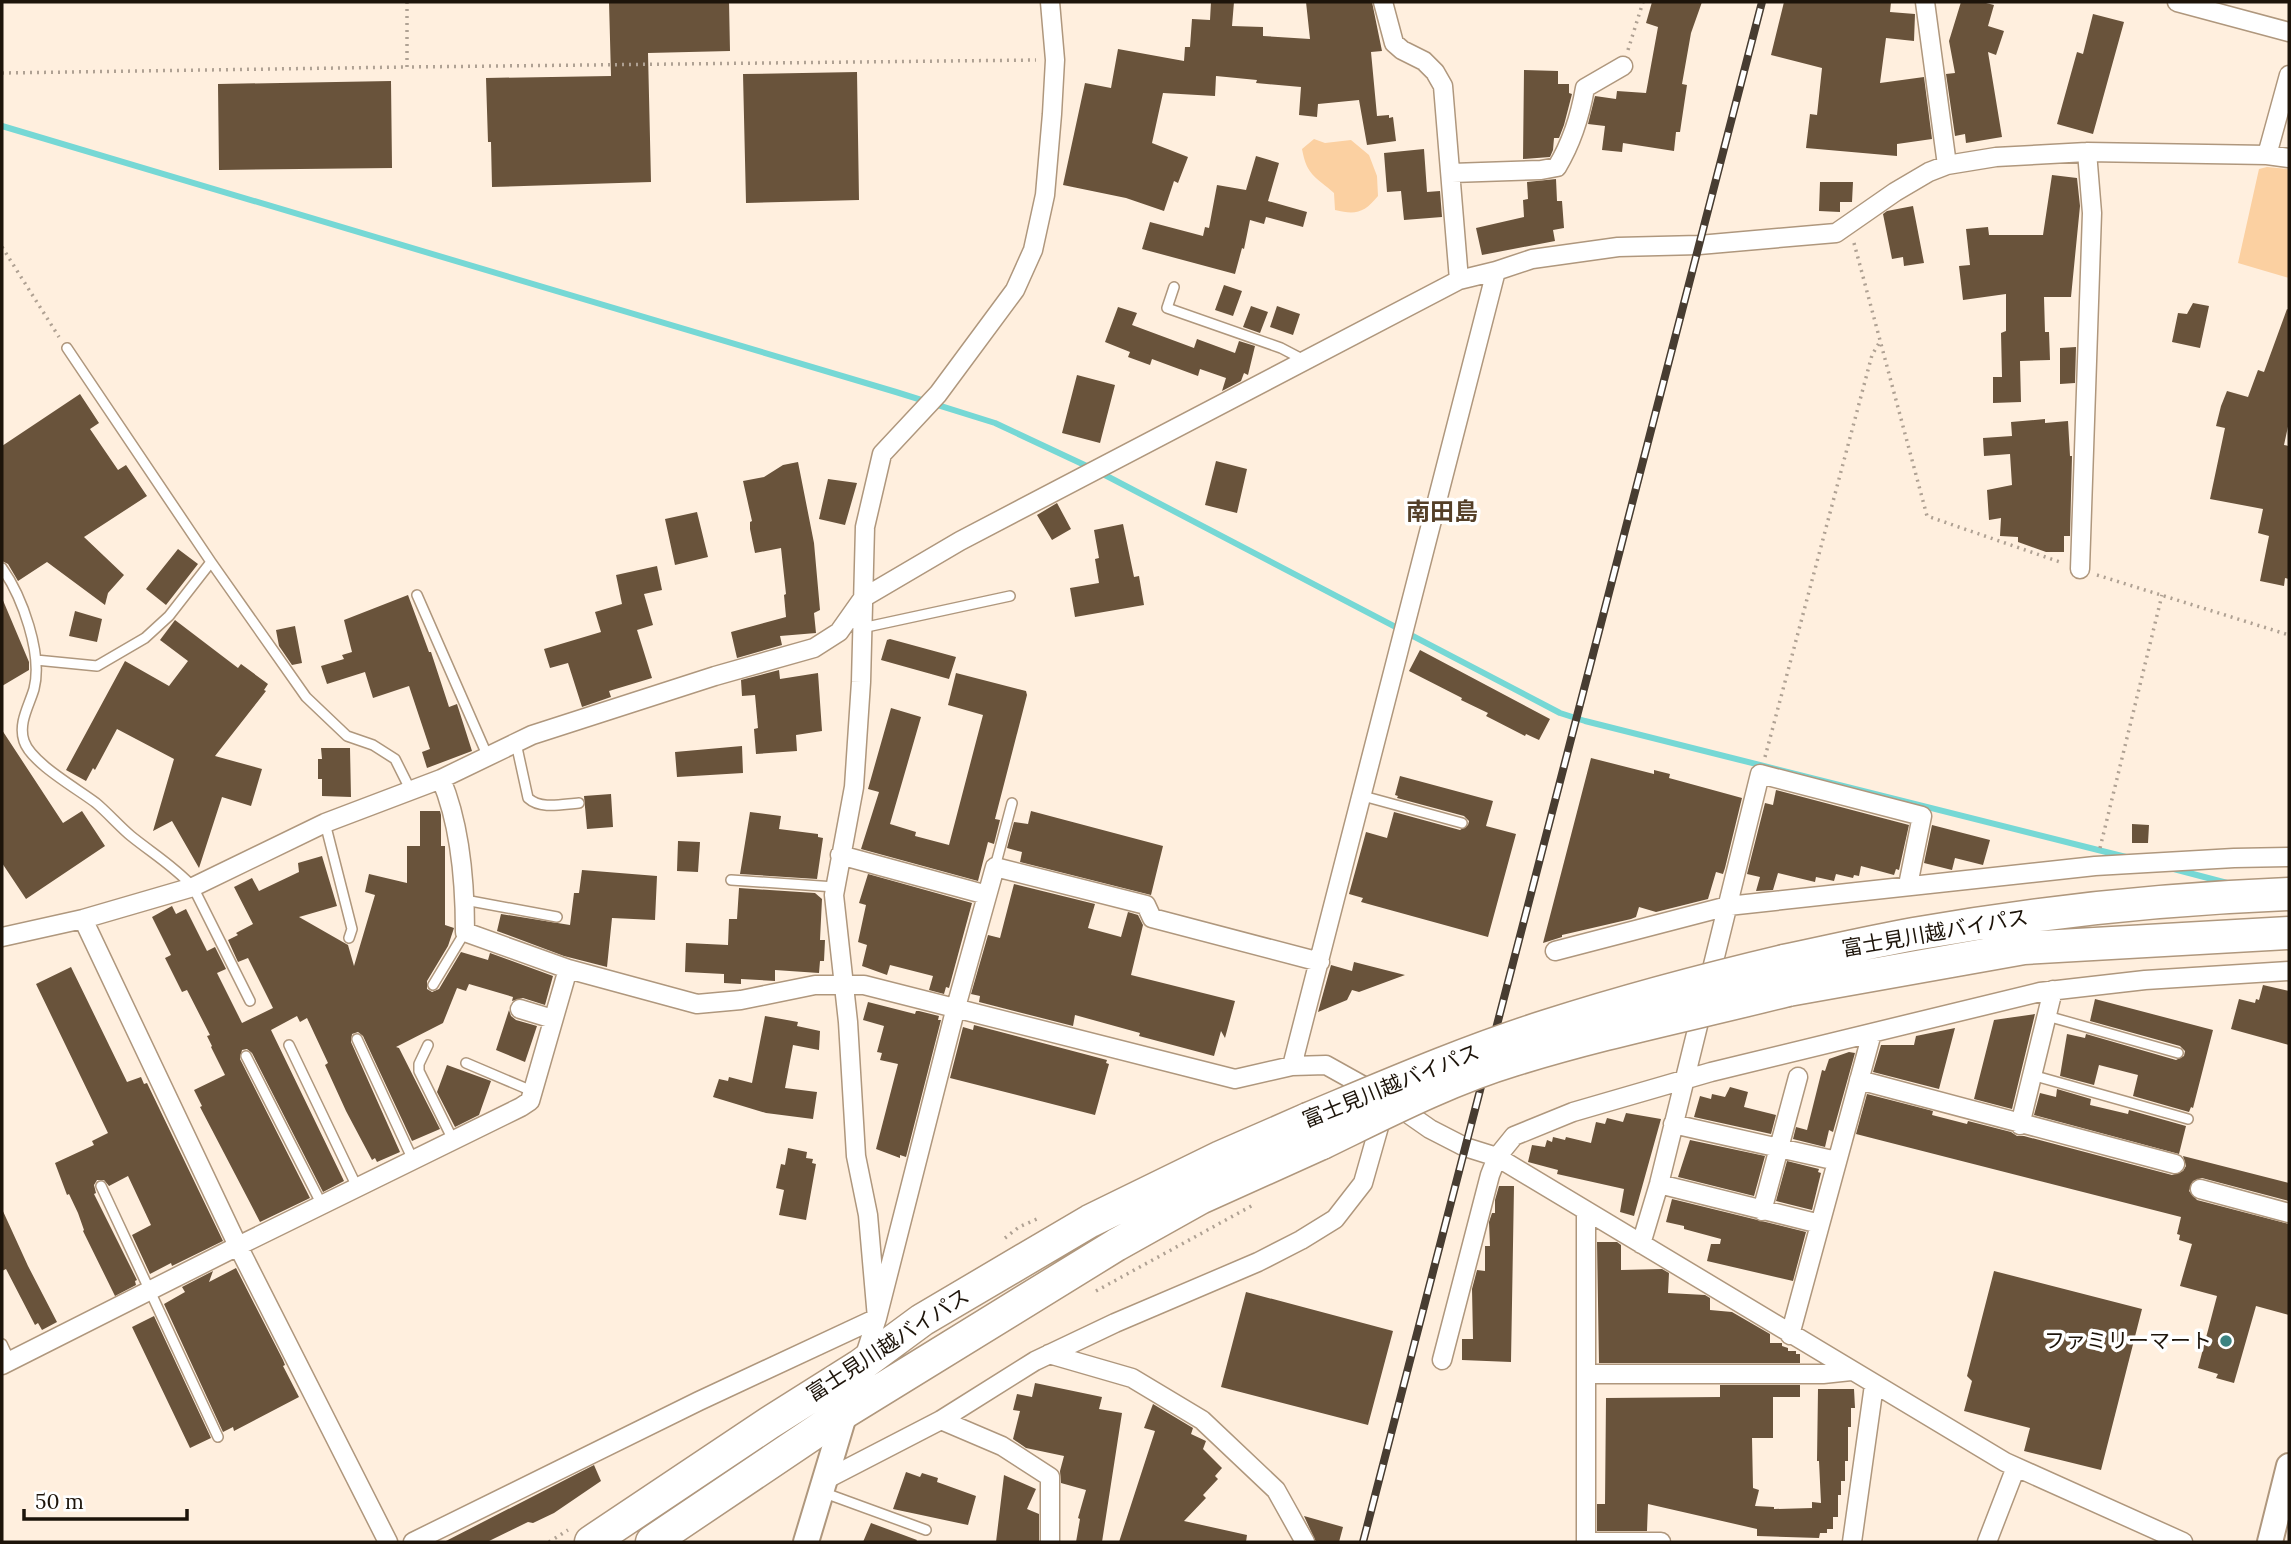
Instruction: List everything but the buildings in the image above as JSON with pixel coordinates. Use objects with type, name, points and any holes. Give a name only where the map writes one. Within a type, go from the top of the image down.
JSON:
[{"type":"highway","name":"富士見川越バイパス","points":[[591,1542],[861,1365],[922,1320],[1090,1221],[1221,1157],[1315,1131],[1512,1060],[1619,1031],[1912,934],[2056,912],[2173,900],[2289,894]]},
{"type":"highway","name":"富士見川越バイパス","points":[[1786,976],[2024,948],[2289,933]]},
{"type":"highway","name":"富士見川越バイパス","points":[[652,1542],[845,1412],[1116,1245],[1315,1131]]},
{"type":"street","points":[[877,1318],[868,1215],[856,1156],[848,1022],[835,887],[854,787],[865,527],[882,454],[938,394],[1015,290],[1033,250],[1045,195],[1055,60],[1051,2]]},
{"type":"street","points":[[1383,2],[1395,43],[1429,66],[1443,86],[1459,280]]},
{"type":"street","points":[[1925,2],[1947,165]]},
{"type":"street","points":[[2177,2],[2289,32]]},
{"type":"street","points":[[1452,173],[1557,167],[1573,136],[1586,88],[1623,66]]},
{"type":"street","points":[[2267,155],[2289,75]]},
{"type":"street","points":[[2080,569],[2092,213],[2087,152]]},
{"type":"street","points":[[2,937],[83,919],[193,887],[325,823],[411,792],[516,742],[715,676],[814,648],[839,632],[863,598],[960,541],[1459,280],[1532,259],[1618,247],[1699,245],[1836,233],[1929,172],[1947,165],[1996,157],[2087,152],[2267,155],[2289,158]]},
{"type":"street","points":[[1292,1066],[1496,271]]},
{"type":"street","points":[[1641,1244],[1659,1184],[1760,774],[1922,817],[1908,885]]},
{"type":"street","points":[[441,779],[451,803],[465,900],[465,932],[568,969],[697,1004],[741,1000],[815,985],[864,985],[1235,1079],[1292,1066],[1326,1065],[1387,1099],[1430,1129],[1465,1147],[1497,1157],[1790,1335],[2016,1467],[2181,1542]]},
{"type":"street","points":[[840,855],[987,895]]},
{"type":"street","points":[[1555,951],[1728,906],[2095,866],[2289,857]]},
{"type":"street","points":[[806,1542],[845,1412],[877,1318],[956,1007],[995,867],[1146,905],[1152,918],[1320,962]]},
{"type":"street","points":[[83,919],[238,1246],[388,1542]]},
{"type":"street","points":[[6,1363],[530,1101],[568,969]]},
{"type":"street","points":[[1442,1360],[1490,1175],[1497,1157],[1514,1136],[1573,1112],[1683,1080],[1939,1015],[2053,990],[2146,980],[2289,971]]},
{"type":"street","points":[[2020,1125],[2053,990]]},
{"type":"street","points":[[520,1009],[553,1019]]},
{"type":"street","points":[[1790,1335],[1872,1033]]},
{"type":"street","points":[[1762,1211],[1798,1077]]},
{"type":"street","points":[[1859,1080],[2020,1125],[2175,1164]]},
{"type":"street","points":[[823,1486],[941,1420],[1049,1354],[1258,1262],[1335,1219],[1363,1183],[1387,1099]]},
{"type":"street","points":[[1673,1124],[1838,1161]]},
{"type":"street","points":[[1659,1184],[1820,1224]]},
{"type":"street","points":[[2200,1189],[2289,1213]]},
{"type":"street","points":[[1587,1211],[1586,1542],[1661,1542]]},
{"type":"street","points":[[413,1542],[699,1401],[877,1318]]},
{"type":"street","points":[[1049,1354],[1132,1378],[1202,1420],[1276,1490],[1305,1542]]},
{"type":"street","points":[[1586,1374],[1822,1374],[1851,1371]]},
{"type":"street","points":[[1852,1542],[1874,1385]]},
{"type":"street","points":[[941,1420],[1002,1446],[1051,1477],[1049,1542]]},
{"type":"street","points":[[2270,1542],[2289,1466]]},
{"type":"street","points":[[1987,1542],[2016,1467]]},
{"type":"lane","points":[[1174,287],[1167,308],[1280,348],[1304,360]]},
{"type":"lane","points":[[66,348],[306,697],[347,736],[373,745],[395,759],[411,792]]},
{"type":"lane","points":[[36,660],[97,666],[145,638],[169,616],[211,562]]},
{"type":"lane","points":[[2,568],[15,586],[36,660],[34,687],[22,723],[24,742],[41,763],[96,803],[128,834],[181,874],[193,887],[250,1001]]},
{"type":"lane","points":[[417,595],[488,757]]},
{"type":"lane","points":[[862,628],[1010,596]]},
{"type":"lane","points":[[516,742],[528,798],[540,806],[579,803]]},
{"type":"lane","points":[[1363,796],[1462,823]]},
{"type":"lane","points":[[995,867],[1012,803]]},
{"type":"lane","points":[[325,823],[352,929],[349,938]]},
{"type":"lane","points":[[731,880],[835,887]]},
{"type":"lane","points":[[465,900],[556,917]]},
{"type":"lane","points":[[433,985],[465,932]]},
{"type":"lane","points":[[2047,1016],[2178,1053]]},
{"type":"lane","points":[[357,1039],[413,1160]]},
{"type":"lane","points":[[289,1045],[358,1187]]},
{"type":"lane","points":[[428,1045],[419,1064],[419,1071],[453,1140]]},
{"type":"lane","points":[[246,1056],[322,1205]]},
{"type":"lane","points":[[466,1063],[532,1091]]},
{"type":"lane","points":[[2032,1075],[2188,1119]]},
{"type":"lane","points":[[101,1186],[218,1437]]},
{"type":"lane","points":[[2,1344],[6,1363]]},
{"type":"lane","points":[[823,1486],[926,1530]]},
{"type":"path","points":[[407,2],[407,67]]},
{"type":"path","points":[[1623,66],[1643,2]]},
{"type":"path","points":[[2,73],[1055,60]]},
{"type":"path","points":[[1849,224],[1927,516],[2080,569],[2289,635]]},
{"type":"path","points":[[2,247],[66,348]]},
{"type":"path","points":[[1760,774],[1872,355],[1880,341]]},
{"type":"path","points":[[2095,866],[2162,595]]},
{"type":"path","points":[[1094,1292],[1248,1209],[1259,1200]]},
{"type":"shaded area","points":[[1314,139],[1325,143],[1351,140],[1369,155],[1377,176],[1378,196],[1368,206],[1354,212],[1335,210],[1334,193],[1313,175],[1306,165],[1302,149]]},
{"type":"shaded area","points":[[2259,169],[2289,169],[2289,278],[2238,263]]},
{"type":"waterway","points":[[2,126],[995,423],[1091,468]]},
{"type":"waterway","points":[[1101,473],[1560,713],[2126,857]]},
{"type":"waterway","points":[[2170,868],[2231,884]]},
{"type":"railway","points":[[1363,1542],[1762,2]]},
{"type":"place","name":"ファミリーマート","points":[[2226,1341]]},
{"type":"district","name":"南田島","points":[[1442,512]]}]
